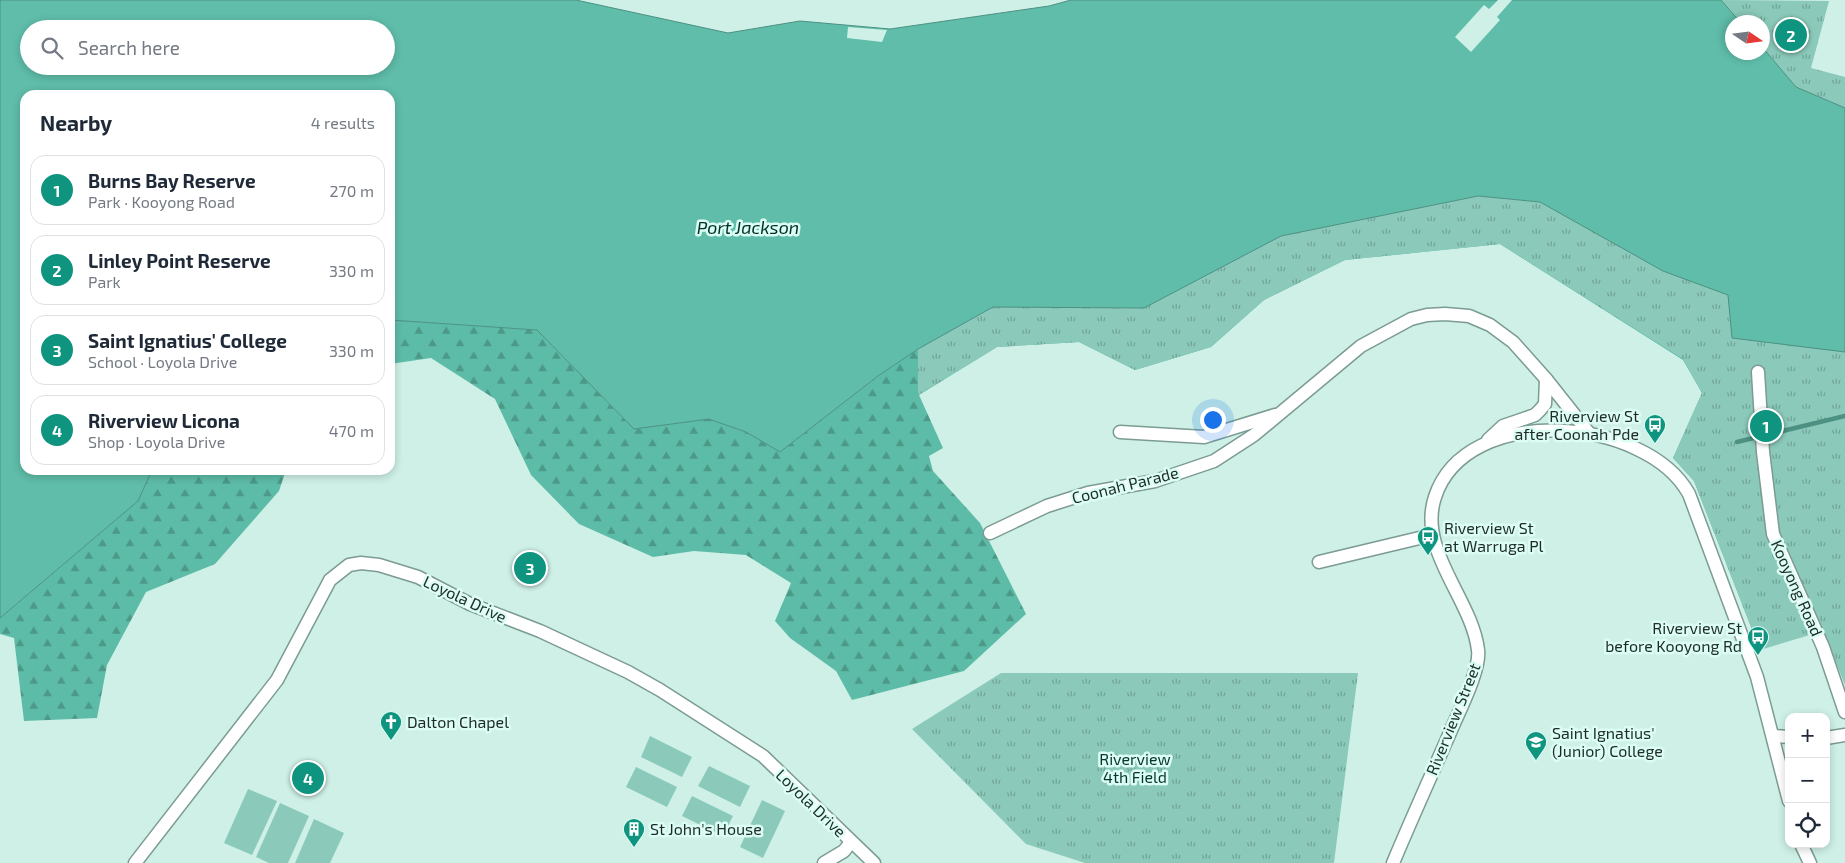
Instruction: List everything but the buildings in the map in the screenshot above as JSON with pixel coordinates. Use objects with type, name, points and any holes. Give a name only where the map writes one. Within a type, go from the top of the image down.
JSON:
[{"type":"street","name":"Coonah Parade","points":[[990,533],[1047,506],[1088,493],[1155,481],[1214,462],[1254,435],[1361,346],[1411,319],[1427,315],[1469,316],[1490,324],[1513,342],[1546,379],[1588,432]]},
{"type":"street","name":"Kooyong Road","points":[[1758,372],[1763,452],[1773,534],[1823,647],[1845,712]]},
{"type":"street","name":"Riverview Street","points":[[1393,863],[1478,663],[1478,651],[1471,622],[1432,535],[1432,508],[1439,486],[1454,464],[1480,446],[1503,426],[1535,415],[1540,410],[1545,404],[1546,379]]},
{"type":"street","name":"Coonah Parade","points":[[1120,432],[1204,437],[1280,413]]},
{"type":"street","name":"Riverview Street","points":[[1480,446],[1502,438],[1549,430],[1588,432],[1630,446],[1660,462],[1683,483],[1689,494],[1758,677],[1785,786]]},
{"type":"street","points":[[1319,562],[1432,535]]},
{"type":"street","name":"Loyola Drive","points":[[135,863],[277,680],[330,580],[349,565],[361,563],[379,565],[418,577],[470,604],[540,631],[619,668],[660,690],[763,756],[874,863]]},
{"type":"street","points":[[1830,737],[1845,735]]},
{"type":"street","points":[[1773,736],[1785,737]]},
{"type":"street","points":[[824,863],[844,851],[851,842]]},
{"type":"street","points":[[1804,848],[1810,863]]},
{"type":"green space","points":[[1721,0],[1829,1],[1811,68],[1845,77],[1845,108],[1796,87],[1770,56],[1770,15],[1734,15]]},
{"type":"green space","points":[[1478,196],[1540,202],[1663,271],[1728,295],[1841,352],[1845,352],[1845,685],[1823,631],[1760,650],[1694,481],[1673,458],[1702,393],[1683,359],[1500,244],[1345,260],[1264,300],[1211,347],[1135,370],[1079,342],[997,347],[918,395],[918,349],[993,307],[1144,308],[1281,236]]},
{"type":"green space","points":[[1540,202],[1663,271],[1728,295],[1760,650],[1694,481],[1673,458],[1702,393],[1683,360],[1500,244],[1345,260],[1264,300],[1211,347],[1135,370],[1079,342],[997,347],[919,395],[943,448],[929,456],[933,471],[980,523],[1026,614],[964,671],[852,700],[836,671],[790,638],[775,621],[791,583],[746,555],[694,551],[653,557],[579,524],[531,475],[495,399],[431,358],[395,363],[395,320],[537,330],[634,429],[709,419],[746,432],[780,452],[878,376],[918,349],[993,307],[1144,308],[1281,236]]},
{"type":"green space","points":[[150,475],[284,475],[279,491],[215,564],[146,592],[107,665],[97,718],[24,721],[14,638],[0,634],[0,618],[138,501]]},
{"type":"green space","name":"Riverview 4th Field","points":[[1001,673],[1358,673],[1334,863],[1085,863],[1026,844],[912,729]]},
{"type":"green space","points":[[650,736],[692,757],[682,777],[641,757]]},
{"type":"green space","points":[[709,766],[750,786],[740,807],[698,786]]},
{"type":"green space","points":[[636,767],[677,787],[667,807],[626,787]]},
{"type":"green space","points":[[248,789],[277,801],[252,855],[224,843]]},
{"type":"green space","points":[[692,796],[733,816],[723,836],[682,816]]},
{"type":"green space","points":[[762,800],[785,811],[763,858],[740,847]]},
{"type":"green space","points":[[280,803],[309,816],[288,863],[269,863],[256,857]]},
{"type":"green space","points":[[314,819],[344,833],[330,863],[295,863]]},
{"type":"water","name":"Port Jackson","points":[[0,0],[576,0],[728,33],[800,21],[890,29],[1049,6],[1071,0],[1721,0],[1734,15],[1725,15],[1725,60],[1770,60],[1770,56],[1796,87],[1845,108],[1845,352],[1732,338],[1728,295],[1663,271],[1540,202],[1478,196],[1281,236],[1144,308],[993,307],[918,349],[878,376],[780,452],[746,432],[709,419],[634,429],[537,330],[395,320],[395,90],[20,90],[20,475],[150,475],[138,501],[0,618]]},
{"type":"pier","points":[[1498,0],[1512,0],[1497,17],[1500,20],[1471,52],[1455,37],[1484,5],[1489,9]]},
{"type":"pier","points":[[848,27],[887,30],[882,42],[847,38]]},
{"type":"waterway","points":[[1737,442],[1845,416]]},
{"type":"place","name":"Linley Point Reserve","points":[[1791,35]]},
{"type":"place","name":"Burns Bay Reserve","points":[[1766,426]]},
{"type":"place","name":"Riverview St after Coonah Pde","points":[[1655,444]]},
{"type":"place","name":"Riverview St at Warruga Pl","points":[[1428,556]]},
{"type":"place","name":"Saint Ignatius' College","points":[[530,568]]},
{"type":"place","name":"Riverview St before Kooyong Rd","points":[[1758,656]]},
{"type":"place","name":"Dalton Chapel","points":[[391,741]]},
{"type":"place","name":"Saint Ignatius' (Junior) College","points":[[1536,761]]},
{"type":"place","name":"Riverview Licona","points":[[308,778]]},
{"type":"place","name":"St John's House","points":[[634,848]]}]
